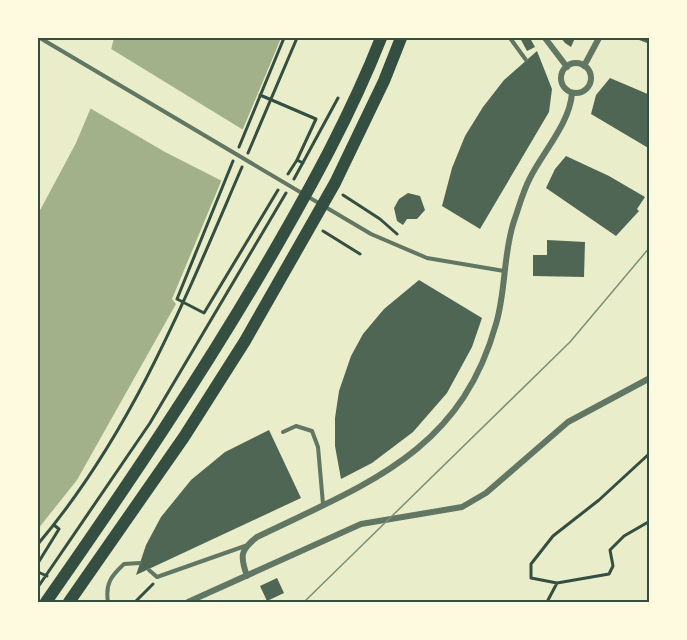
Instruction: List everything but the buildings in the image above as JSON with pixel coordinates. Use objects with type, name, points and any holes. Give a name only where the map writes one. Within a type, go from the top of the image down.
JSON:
[{"type":"main road","points":[[46,603],[234,320],[319,174],[381,38]]},
{"type":"main road","points":[[69,603],[184,437],[245,341],[340,173],[384,81],[401,38]]},
{"type":"street","points":[[545,38],[567,67]]},
{"type":"street","points":[[584,66],[599,38]]},
{"type":"street","points":[[575,64],[584,66],[588,70],[590,82],[583,91],[572,93],[562,85],[562,72],[575,64]]},
{"type":"street","points":[[247,576],[242,555],[245,546],[257,537],[386,473],[426,443],[457,407],[481,368],[497,323],[513,225],[526,188],[562,123],[572,93]]},
{"type":"street","points":[[188,603],[361,524],[428,515],[462,507],[478,498],[568,422],[650,378]]},
{"type":"lane","points":[[40,38],[105,74],[371,234],[427,258],[505,271]]},
{"type":"lane","points":[[510,38],[526,60]]},
{"type":"lane","points":[[284,432],[296,426],[312,431],[318,447],[323,504]]},
{"type":"lane","points":[[148,570],[157,577],[245,546]]},
{"type":"lane","points":[[108,603],[106,589],[112,575],[124,564],[140,563]]},
{"type":"path","points":[[238,149],[284,38]]},
{"type":"path","points":[[38,544],[78,493],[137,400],[184,302],[297,38]]},
{"type":"path","points":[[234,159],[177,299],[204,312],[297,160],[316,119],[260,95]]},
{"type":"path","points":[[38,587],[150,423],[340,96]]},
{"type":"path","points":[[297,160],[303,163]]},
{"type":"path","points":[[340,193],[380,219],[397,234]]},
{"type":"path","points":[[311,224],[360,254]]},
{"type":"path","points":[[650,453],[599,500],[553,536],[531,564],[531,578],[557,583],[609,574],[613,566],[610,550],[624,536],[650,521]]},
{"type":"path","points":[[38,563],[59,529],[54,525]]},
{"type":"path","points":[[38,573],[46,576]]},
{"type":"path","points":[[135,603],[149,590],[157,577]]},
{"type":"path","points":[[547,603],[557,583]]},
{"type":"shaded area","points":[[114,38],[281,38],[172,299],[176,304],[77,480],[38,529],[38,214],[76,143],[105,74]]},
{"type":"pier","points":[[108,47],[245,131],[224,182],[165,152],[88,107],[102,73]]},
{"type":"tram line","points":[[304,602],[570,342],[650,247]]}]
